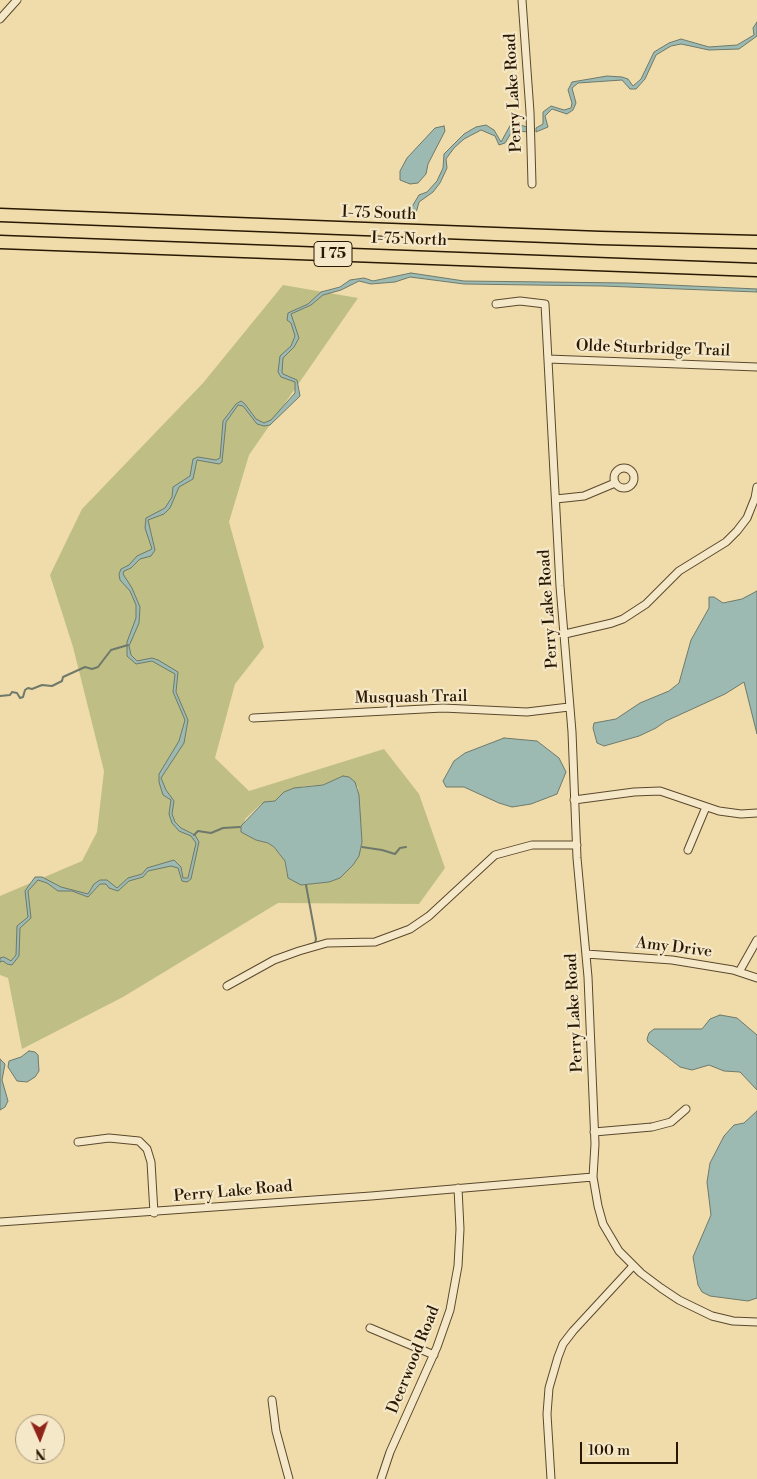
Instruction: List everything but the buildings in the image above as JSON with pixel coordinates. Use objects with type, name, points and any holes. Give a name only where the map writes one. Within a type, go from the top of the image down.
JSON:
[{"type":"highway","name":"I-75 South","points":[[0,215],[600,238],[757,242]]},
{"type":"highway","name":"I-75 North","points":[[0,242],[757,270]]},
{"type":"street","points":[[0,19],[17,0]]},
{"type":"street","name":"Perry Lake Road","points":[[522,0],[530,112],[532,184]]},
{"type":"street","name":"Perry Lake Road","points":[[0,1222],[154,1212],[593,1177],[594,1132],[586,954],[574,800],[545,304],[520,301],[496,304]]},
{"type":"street","name":"Olde Sturbridge Trail","points":[[548,359],[757,367]]},
{"type":"street","points":[[556,500],[584,496],[615,483]]},
{"type":"street","points":[[564,634],[612,624],[646,604],[679,571],[726,542],[737,531],[747,518],[757,487]]},
{"type":"street","name":"Musquash Trail","points":[[253,718],[443,708],[527,712],[569,708]]},
{"type":"street","points":[[574,800],[651,791],[674,795],[729,813],[757,813]]},
{"type":"street","points":[[688,850],[706,807]]},
{"type":"street","points":[[227,986],[274,960],[299,951],[327,943],[375,942],[410,929],[430,916],[496,855],[532,845],[577,845]]},
{"type":"street","points":[[739,972],[757,940]]},
{"type":"street","name":"Amy Drive","points":[[586,954],[672,960],[739,972],[757,978]]},
{"type":"street","points":[[594,1132],[652,1127],[670,1122],[686,1109]]},
{"type":"street","points":[[78,1142],[110,1138],[139,1140],[147,1149],[151,1162],[154,1212]]},
{"type":"street","points":[[593,1177],[603,1224],[619,1251],[633,1266],[661,1288],[693,1308],[712,1316],[733,1321],[757,1323]]},
{"type":"street","name":"Deerwood Road","points":[[381,1479],[390,1452],[434,1354],[450,1310],[458,1266],[460,1229],[458,1188]]},
{"type":"street","points":[[552,1479],[546,1414],[549,1388],[558,1356],[563,1344],[573,1332],[633,1266]]},
{"type":"street","points":[[370,1328],[434,1354]]},
{"type":"street","points":[[272,1400],[276,1431],[290,1479]]},
{"type":"green space","points":[[283,285],[358,298],[249,455],[229,522],[264,647],[235,684],[215,758],[249,791],[384,749],[419,794],[445,868],[419,904],[278,903],[123,997],[22,1049],[8,978],[0,975],[0,896],[82,861],[97,832],[104,771],[73,647],[50,575],[82,509],[203,383]],"holes":[[[343,776],[358,787],[362,847],[340,878],[329,882],[301,885],[287,875],[285,861],[271,844],[256,840],[242,832],[245,819],[261,804],[275,801],[284,792],[305,786],[323,785]]]},
{"type":"water","points":[[757,22],[757,36],[739,49],[709,50],[681,44],[671,46],[656,55],[645,79],[636,89],[630,89],[622,80],[578,83],[572,88],[576,103],[573,110],[567,114],[552,109],[545,116],[548,127],[536,132],[536,128],[543,124],[543,112],[551,106],[564,110],[571,108],[572,103],[568,90],[572,82],[607,76],[628,79],[633,86],[641,79],[654,52],[669,43],[681,39],[709,47],[737,45],[754,35],[753,28]]},
{"type":"water","points":[[511,124],[527,127],[527,132],[513,130],[505,143],[499,145],[495,136],[481,130],[464,139],[446,159],[447,168],[440,183],[433,192],[419,202],[416,213],[411,213],[419,195],[427,192],[437,181],[443,168],[444,154],[464,134],[476,127],[486,125],[494,130],[501,142]]},
{"type":"water","points":[[444,126],[445,131],[428,164],[426,174],[418,183],[410,184],[400,180],[400,171],[407,158],[435,128]]},
{"type":"water","points":[[411,273],[464,281],[627,283],[757,289],[757,292],[603,286],[464,284],[410,277],[395,282],[371,284],[359,281],[341,290],[323,295],[311,305],[291,314],[299,338],[294,347],[283,358],[282,372],[297,380],[300,396],[270,425],[264,426],[257,424],[243,406],[238,405],[226,422],[222,462],[219,464],[197,460],[193,479],[179,487],[170,508],[164,514],[148,520],[155,550],[151,556],[140,559],[131,568],[124,571],[123,574],[132,588],[140,607],[139,623],[129,646],[131,655],[137,661],[152,658],[158,660],[178,672],[176,692],[188,720],[184,743],[161,778],[166,790],[174,801],[172,814],[175,822],[181,828],[195,835],[199,842],[191,879],[187,882],[182,881],[178,868],[171,866],[148,871],[143,877],[129,881],[118,891],[109,888],[106,884],[100,884],[88,897],[72,891],[58,891],[47,883],[38,880],[28,891],[31,918],[20,928],[19,956],[12,965],[3,961],[0,962],[0,958],[4,957],[11,961],[16,955],[17,926],[28,917],[25,891],[35,877],[42,877],[61,887],[88,894],[94,884],[100,880],[107,880],[117,888],[128,878],[142,874],[147,868],[174,860],[181,867],[183,878],[188,878],[196,843],[191,836],[179,831],[172,823],[169,814],[171,800],[163,795],[159,782],[159,774],[179,741],[185,720],[173,692],[175,674],[152,661],[136,664],[127,656],[127,642],[136,618],[136,605],[130,591],[120,580],[119,574],[121,569],[129,565],[137,556],[152,549],[145,528],[146,518],[165,508],[172,497],[173,487],[190,476],[193,459],[198,457],[216,460],[220,458],[223,421],[236,404],[241,401],[256,419],[264,423],[271,420],[295,393],[295,382],[281,377],[278,372],[280,356],[291,346],[295,336],[291,323],[287,320],[288,313],[308,304],[321,292],[340,287],[350,280],[364,278],[373,281]]},
{"type":"water","points":[[757,591],[757,734],[744,682],[725,694],[666,721],[639,736],[604,746],[597,743],[593,728],[594,723],[616,719],[640,703],[669,691],[679,683],[691,640],[709,608],[709,597],[714,597],[723,603],[742,599]]},
{"type":"water","points":[[504,738],[537,741],[559,758],[566,772],[557,794],[531,804],[512,807],[464,787],[446,787],[443,781],[454,761],[465,753]]},
{"type":"water","points":[[343,776],[349,777],[355,782],[359,795],[362,842],[359,856],[340,878],[329,882],[301,885],[288,878],[285,861],[274,847],[241,832],[241,826],[264,802],[275,801],[284,792],[294,788],[323,785]]},
{"type":"water","points":[[720,1015],[737,1018],[757,1035],[757,1090],[740,1072],[724,1071],[709,1065],[692,1070],[680,1067],[648,1042],[649,1033],[654,1029],[702,1029],[710,1019]]},
{"type":"water","points":[[29,1051],[35,1052],[38,1055],[39,1071],[35,1077],[27,1082],[17,1081],[8,1067],[9,1061],[21,1057]]},
{"type":"water","points":[[0,1059],[5,1064],[2,1080],[8,1101],[5,1107],[0,1110]]},
{"type":"water","points":[[757,1111],[757,1298],[748,1301],[710,1296],[702,1292],[698,1285],[693,1257],[711,1215],[707,1182],[710,1163],[724,1136],[734,1125],[744,1123]]},
{"type":"waterway","points":[[0,696],[10,695],[12,692],[17,693],[20,698],[23,697],[25,690],[28,688],[32,689],[42,685],[52,686],[62,681],[63,677],[85,667],[92,669],[98,667],[111,650],[128,645]]},
{"type":"waterway","points":[[194,835],[198,831],[211,833],[223,828],[240,827]]},
{"type":"waterway","points":[[362,847],[395,854],[400,848],[406,847]]},
{"type":"waterway","points":[[306,885],[316,939],[315,943],[308,945]]}]
